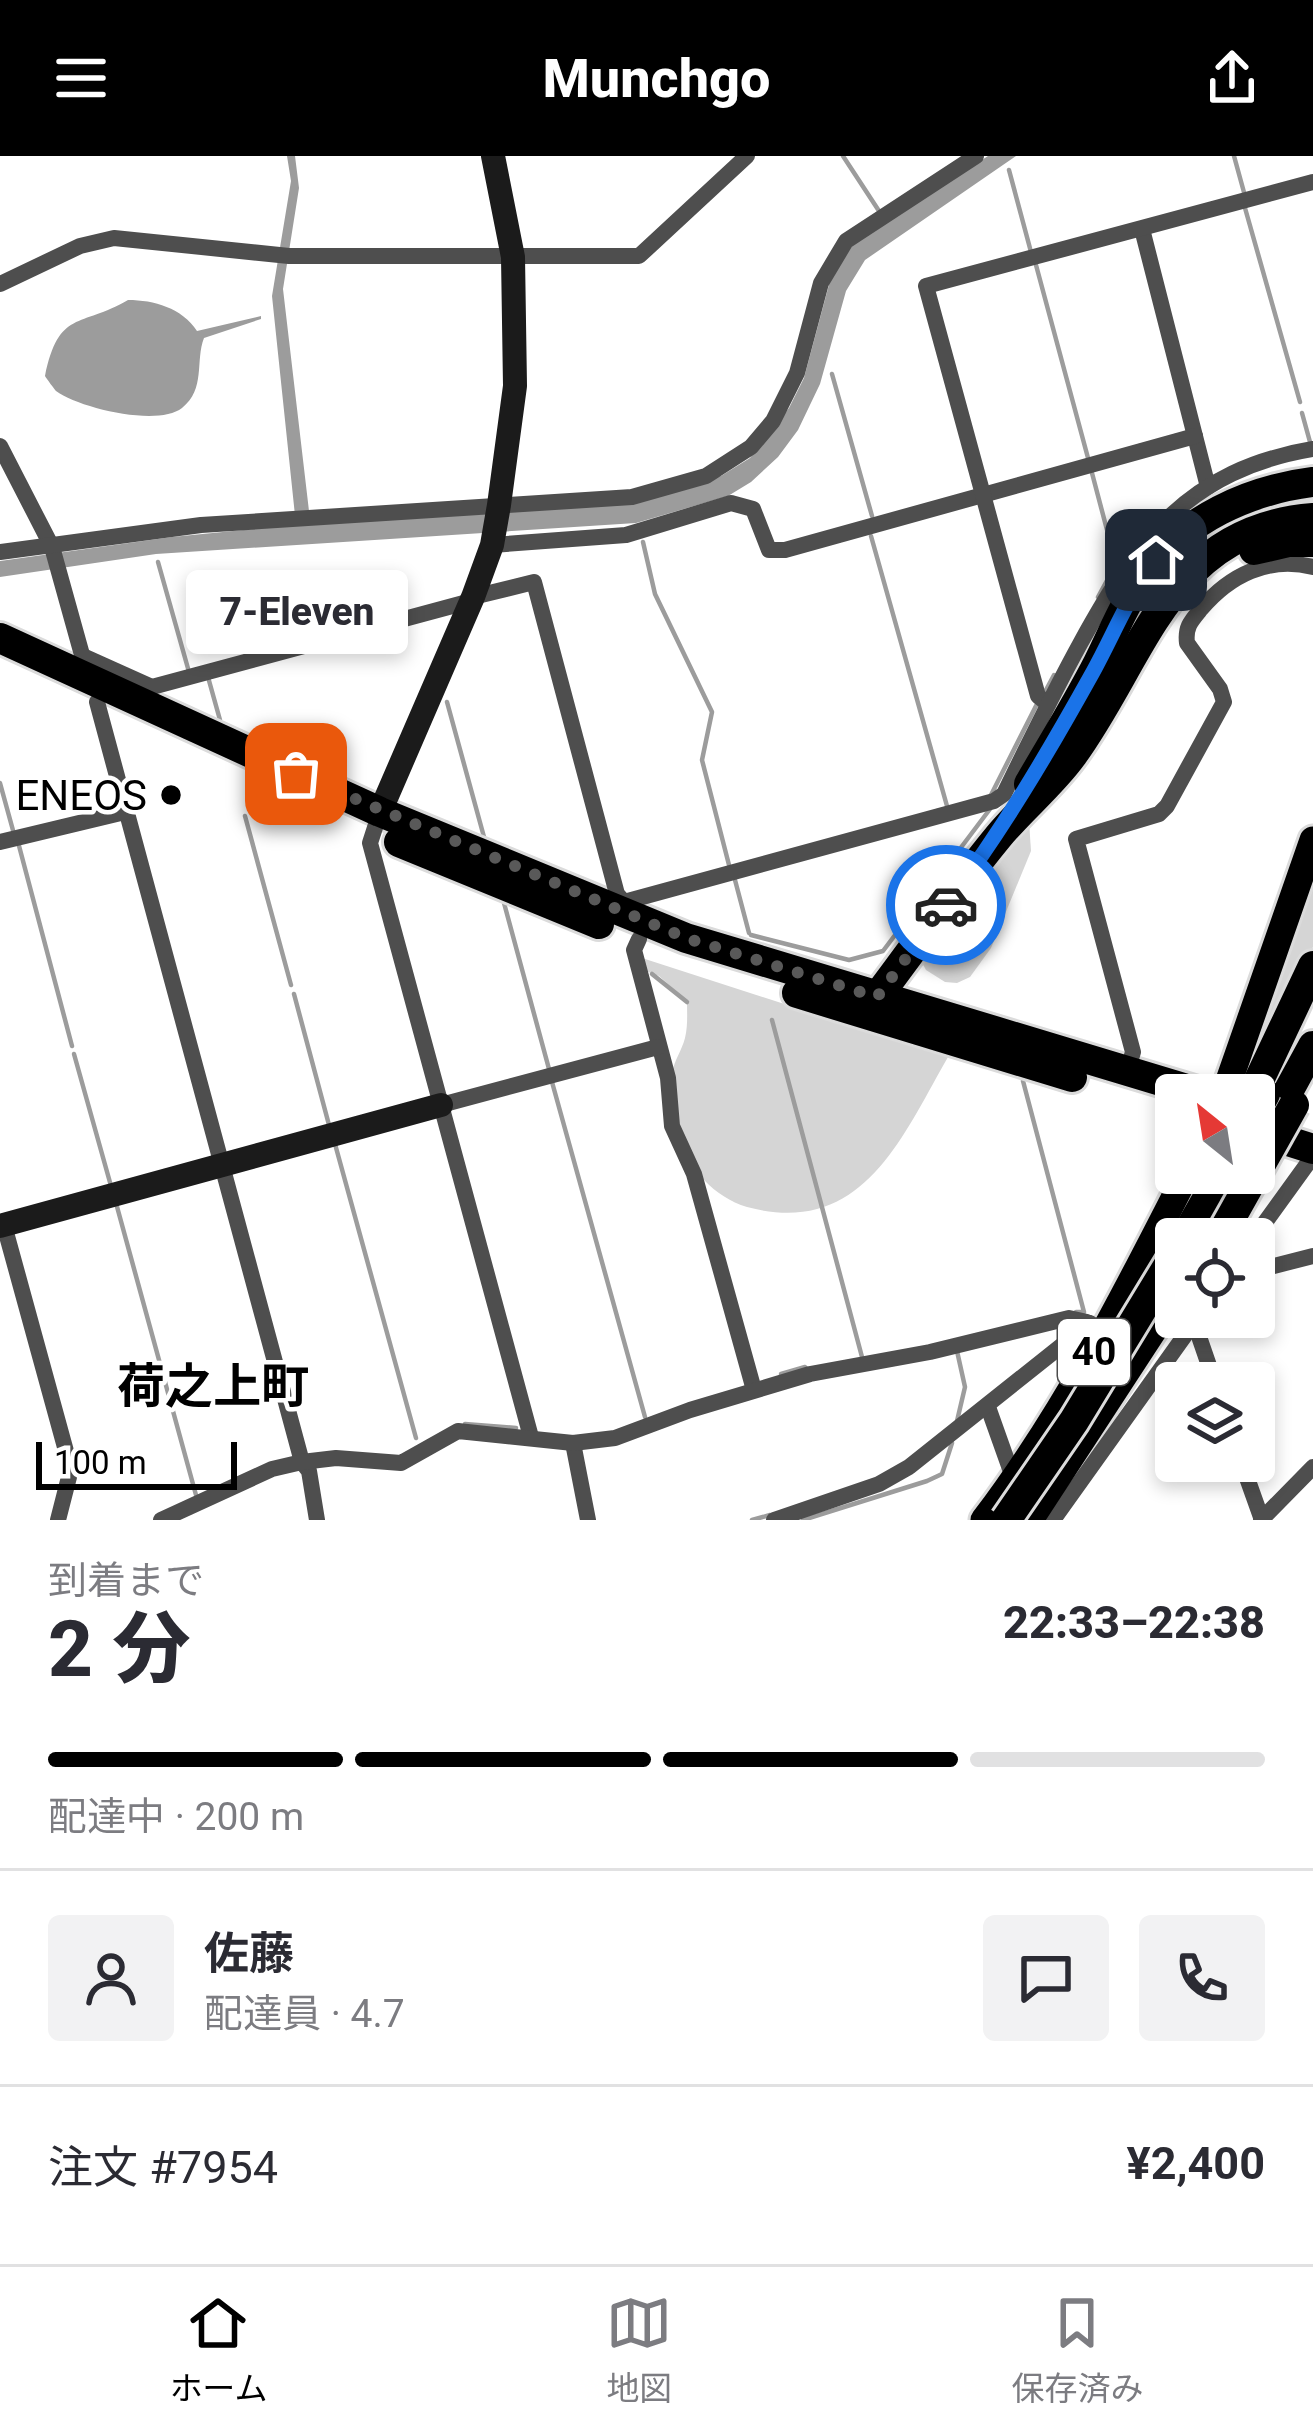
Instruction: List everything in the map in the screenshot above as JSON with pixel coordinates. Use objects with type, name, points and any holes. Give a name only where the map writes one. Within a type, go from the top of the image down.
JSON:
[{"type":"highway","points":[[873,1007],[998,836],[1072,756],[1145,574],[1183,534],[1245,498],[1313,482]]},
{"type":"highway","points":[[1107,672],[1168,571],[1200,543],[1252,514],[1313,502]]},
{"type":"highway","points":[[1107,672],[1177,585],[1204,560],[1250,532],[1313,518]]},
{"type":"highway","points":[[1107,672],[1224,566],[1271,545],[1313,542]]},
{"type":"highway","points":[[0,638],[377,822],[639,939],[873,1007],[1155,1080]]},
{"type":"highway","points":[[0,657],[90,679]]},
{"type":"highway","points":[[377,822],[622,906],[686,938],[873,1007],[1155,1100]]},
{"type":"highway","points":[[1275,1078],[1313,966]]},
{"type":"highway","points":[[1275,1085],[1313,1004]]},
{"type":"highway","points":[[1275,1093],[1313,1046]]},
{"type":"highway","points":[[1275,1098],[1313,1072]]},
{"type":"highway","points":[[1275,1138],[1313,1153]]},
{"type":"highway","points":[[1006,1520],[1074,1421],[1155,1288]]},
{"type":"highway","points":[[1028,1520],[1155,1326]]},
{"type":"main road","points":[[377,822],[472,599],[492,545],[499,505],[515,386],[513,256],[493,156]]},
{"type":"main road","points":[[1271,1074],[1313,840]]},
{"type":"main road","points":[[2,1225],[441,1105]]},
{"type":"main road","name":"40","points":[[984,1520],[1014,1480],[1175,1194]]},
{"type":"main road","points":[[1014,1480],[1028,1520]]},
{"type":"street","points":[[0,284],[97,239],[282,255],[639,256],[747,156]]},
{"type":"street","points":[[0,552],[157,530],[632,497],[686,483],[731,462],[773,422],[797,373],[821,283],[838,251],[878,217],[976,156]]},
{"type":"street","points":[[1048,704],[1038,696],[926,286],[1313,182]]},
{"type":"street","points":[[1142,229],[1208,487]]},
{"type":"street","points":[[492,545],[626,535],[731,503],[753,509],[764,543],[778,551],[1195,436]]},
{"type":"street","points":[[0,446],[60,572],[302,1462],[309,1472],[317,1520]]},
{"type":"street","points":[[90,679],[152,687],[534,582],[622,906],[994,801],[1004,794],[1126,563],[1150,533],[1208,487],[1259,464],[1313,449]]},
{"type":"street","points":[[1127,1072],[1133,1052],[1076,839],[1148,819],[1167,806],[1224,701],[1185,634],[1213,596],[1250,570],[1268,564],[1295,562],[1313,567]]},
{"type":"street","points":[[0,842],[125,812]]},
{"type":"street","points":[[377,822],[370,843],[531,1437]]},
{"type":"street","points":[[639,939],[634,950],[668,1078],[672,1126],[694,1174],[754,1390]]},
{"type":"street","points":[[441,1105],[658,1047]]},
{"type":"street","points":[[1267,1218],[1313,1153]]},
{"type":"street","points":[[2,1225],[69,1462],[70,1477],[58,1520]]},
{"type":"street","points":[[1275,1266],[1313,1256]]},
{"type":"street","points":[[161,1520],[272,1469],[302,1462],[336,1458],[400,1463],[458,1431],[573,1443],[615,1438],[810,1374],[930,1352],[1069,1318],[1098,1324]]},
{"type":"street","points":[[786,1518],[879,1484],[909,1467],[1098,1324]]},
{"type":"street","points":[[1053,1520],[1182,1338]]},
{"type":"street","points":[[988,1407],[1014,1480]]},
{"type":"street","points":[[573,1443],[588,1520]]},
{"type":"street","points":[[1248,1482],[1261,1520],[1313,1467]]},
{"type":"shaded area","points":[[287,156],[295,156],[299,188],[283,289],[309,511],[476,515],[721,476],[750,458],[789,408],[804,378],[830,281],[852,245],[988,156],[1016,156],[865,260],[846,291],[820,384],[798,430],[778,457],[728,496],[636,523],[156,554],[0,577],[0,561],[296,525],[272,296],[291,181]]},
{"type":"shaded area","points":[[128,300],[167,307],[197,331],[261,319],[204,338],[194,392],[182,408],[171,413],[119,413],[82,404],[56,391],[45,376],[57,340],[74,323]]},
{"type":"shaded area","points":[[267,591],[306,604],[312,615],[308,633],[279,638],[255,628],[245,612]]},
{"type":"shaded area","points":[[1029,821],[1031,851],[991,948],[970,977],[945,982],[926,970],[920,959]]},
{"type":"shaded area","points":[[1313,870],[1313,947],[1255,1074],[1245,1074]]},
{"type":"shaded area","points":[[642,958],[948,1057],[894,1149],[849,1195],[820,1208],[787,1213],[747,1207],[714,1189],[683,1149],[671,1088],[686,1033],[687,1001],[659,976],[643,970]]},
{"type":"waterway","points":[[843,156],[879,211]]},
{"type":"waterway","points":[[1234,156],[1245,196]]},
{"type":"waterway","points":[[1009,170],[1031,252]]},
{"type":"waterway","points":[[1245,208],[1300,402]]},
{"type":"waterway","points":[[1036,265],[1088,458]]},
{"type":"waterway","points":[[832,374],[872,516]]},
{"type":"waterway","points":[[1302,413],[1310,442]]},
{"type":"waterway","points":[[1092,473],[1116,564],[1098,597]]},
{"type":"waterway","points":[[871,536],[947,806]]},
{"type":"waterway","points":[[643,542],[655,594],[712,712],[702,760],[729,865]]},
{"type":"waterway","points":[[158,562],[189,672]]},
{"type":"waterway","points":[[1046,690],[1054,675]]},
{"type":"waterway","points":[[208,677],[220,720]]},
{"type":"waterway","points":[[447,702],[484,837]]},
{"type":"waterway","points":[[991,795],[1037,704]]},
{"type":"waterway","points":[[0,783],[14,834]]},
{"type":"waterway","points":[[751,935],[849,960],[883,951],[990,809]]},
{"type":"waterway","points":[[245,816],[291,985]]},
{"type":"waterway","points":[[18,842],[72,1046]]},
{"type":"waterway","points":[[735,880],[749,933]]},
{"type":"waterway","points":[[504,903],[549,1069]]},
{"type":"waterway","points":[[652,974],[687,1002]]},
{"type":"waterway","points":[[294,994],[329,1125]]},
{"type":"waterway","points":[[772,1020],[862,1357]]},
{"type":"waterway","points":[[74,1054],[111,1186]]},
{"type":"waterway","points":[[1023,1081],[1084,1312],[1076,1312]]},
{"type":"waterway","points":[[552,1082],[645,1417]]},
{"type":"waterway","points":[[335,1144],[416,1438]]},
{"type":"waterway","points":[[116,1203],[196,1495]]},
{"type":"waterway","points":[[957,1351],[965,1387],[957,1421]]},
{"type":"waterway","points":[[781,1374],[805,1367]]},
{"type":"waterway","points":[[465,1424],[516,1428]]},
{"type":"waterway","points":[[803,1520],[942,1474],[952,1443]]},
{"type":"waterway","points":[[752,1520],[770,1515]]},
{"type":"way so far","points":[[296,774],[686,938],[877,997],[946,905]]},
{"type":"place","name":"7-Eleven","points":[[296,774]]},
{"type":"place","name":"ENEOS","points":[[171,795]]},
{"type":"district","name":"荷之上町","points":[[213,1386]]},
{"type":"route","points":[[946,905],[998,836],[1156,560]]}]
